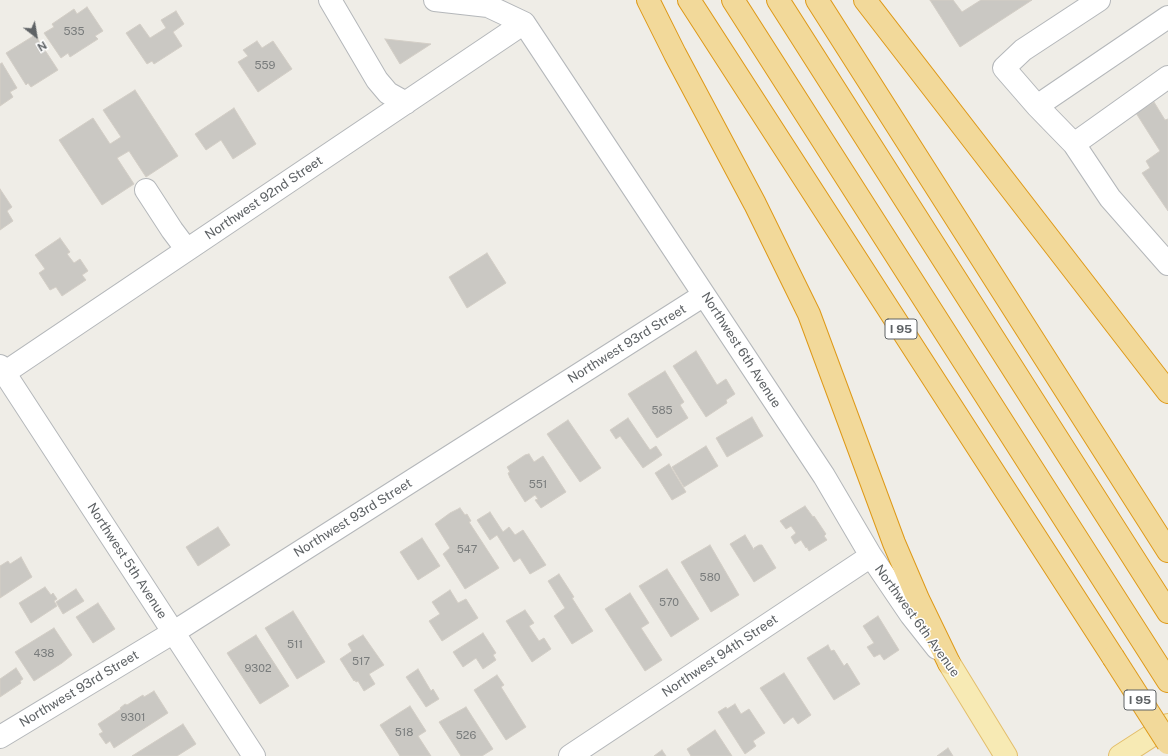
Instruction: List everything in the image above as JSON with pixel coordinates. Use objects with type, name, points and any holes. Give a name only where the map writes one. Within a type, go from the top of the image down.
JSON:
[{"type":"highway","points":[[648,0],[755,204],[809,314],[894,543],[918,599],[949,663]]},
{"type":"highway","name":"I 95","points":[[688,0],[1168,743]]},
{"type":"highway","points":[[733,0],[1168,681]]},
{"type":"highway","points":[[778,0],[1168,612]]},
{"type":"highway","points":[[817,0],[1168,551]]},
{"type":"highway","points":[[865,0],[1168,392]]},
{"type":"main road","name":"Northwest 6th Avenue","points":[[949,663],[1006,756]]},
{"type":"main road","points":[[1120,756],[1168,725]]},
{"type":"street","points":[[330,0],[377,80],[388,93],[406,103]]},
{"type":"street","points":[[443,0],[488,6],[524,23]]},
{"type":"street","points":[[1098,0],[1023,50],[1004,68],[1037,106],[1074,144],[1110,198],[1168,264]]},
{"type":"street","points":[[1037,106],[1168,17]]},
{"type":"street","name":"Northwest 92nd Street","points":[[2,369],[187,250],[524,23]]},
{"type":"street","name":"Northwest 6th Avenue","points":[[524,23],[824,476],[871,556],[911,615],[949,663]]},
{"type":"street","points":[[1074,144],[1168,77]]},
{"type":"street","points":[[146,190],[187,250]]},
{"type":"street","name":"Northwest 93rd Street","points":[[0,737],[174,632],[704,295]]},
{"type":"street","name":"Northwest 5th Avenue","points":[[2,369],[254,756]]},
{"type":"street","name":"Northwest 94th Street","points":[[570,756],[871,556]]},
{"type":"building","points":[[930,0],[953,0],[962,12],[981,0],[1032,0],[960,47]]},
{"type":"building","points":[[87,7],[103,31],[95,36],[98,39],[70,57],[68,53],[61,58],[44,33],[54,27],[52,24],[74,9],[77,14]]},
{"type":"building","points":[[176,11],[184,24],[173,32],[182,46],[154,64],[152,61],[147,64],[126,33],[140,24],[150,38],[166,28],[161,20]]},
{"type":"building","points":[[35,35],[58,70],[31,87],[28,83],[26,85],[6,53]]},
{"type":"building","points":[[385,39],[431,44],[400,64]]},
{"type":"building","points":[[257,41],[262,48],[273,41],[292,69],[258,92],[238,62],[248,56],[243,50]]},
{"type":"building","points":[[2,63],[17,88],[10,92],[13,97],[0,106],[0,64]]},
{"type":"building","points":[[135,90],[178,156],[146,177],[129,151],[117,158],[134,184],[102,205],[59,140],[93,118],[110,144],[121,137],[103,110]]},
{"type":"building","points":[[1154,102],[1165,120],[1168,119],[1168,211],[1142,173],[1150,168],[1146,161],[1160,151],[1136,113]]},
{"type":"building","points":[[234,108],[256,144],[233,159],[221,140],[206,150],[195,134]]},
{"type":"building","points":[[0,189],[12,207],[7,211],[13,221],[0,230]]},
{"type":"building","points":[[60,238],[70,252],[67,254],[74,263],[80,259],[88,271],[82,275],[86,280],[62,296],[56,287],[50,290],[39,273],[45,269],[35,255]]},
{"type":"building","points":[[487,253],[506,283],[467,308],[449,277]]},
{"type":"building","points":[[696,351],[717,385],[726,379],[735,394],[726,400],[727,403],[706,417],[673,366]]},
{"type":"building","points":[[665,371],[684,402],[680,405],[688,418],[657,438],[628,394]]},
{"type":"building","points":[[752,417],[763,436],[727,457],[716,438]]},
{"type":"building","points":[[628,418],[650,450],[656,446],[662,455],[643,468],[620,436],[616,439],[610,430]]},
{"type":"building","points":[[568,420],[601,468],[580,482],[547,434]]},
{"type":"building","points":[[706,446],[718,466],[684,487],[672,467]]},
{"type":"building","points":[[529,454],[534,462],[543,456],[566,492],[541,508],[535,500],[538,499],[535,495],[525,502],[508,473],[510,472],[507,467]]},
{"type":"building","points":[[669,464],[686,492],[672,500],[655,473]]},
{"type":"building","points":[[805,506],[826,534],[824,536],[827,540],[809,551],[801,540],[795,544],[791,537],[796,533],[791,526],[786,529],[780,521]]},
{"type":"building","points":[[460,508],[465,515],[467,514],[471,521],[469,522],[499,568],[465,589],[443,554],[450,548],[435,524]]},
{"type":"building","points":[[490,512],[503,532],[509,527],[515,535],[523,530],[546,565],[530,574],[520,558],[514,562],[497,535],[490,540],[477,520]]},
{"type":"building","points":[[218,527],[230,545],[198,566],[186,547]]},
{"type":"building","points":[[745,535],[754,550],[754,548],[762,545],[776,568],[754,582],[730,544]]},
{"type":"building","points":[[422,538],[440,566],[418,580],[400,552]]},
{"type":"building","points":[[710,545],[739,595],[711,612],[681,562]]},
{"type":"building","points":[[21,557],[32,577],[0,598],[0,566],[8,561],[10,564]]},
{"type":"building","points":[[667,569],[699,619],[671,637],[639,586]]},
{"type":"building","points":[[559,574],[593,631],[572,644],[554,616],[565,608],[548,581]]},
{"type":"building","points":[[45,587],[51,595],[53,593],[57,599],[54,601],[57,606],[31,623],[19,603]]},
{"type":"building","points":[[76,589],[84,601],[63,614],[56,602]]},
{"type":"building","points":[[450,590],[458,603],[466,599],[478,618],[442,641],[429,621],[440,614],[432,602]]},
{"type":"building","points":[[630,593],[649,623],[641,628],[662,660],[645,671],[605,609]]},
{"type":"building","points":[[98,603],[115,629],[93,643],[76,617]]},
{"type":"building","points":[[525,610],[534,623],[529,626],[539,641],[544,638],[551,649],[532,662],[506,621]]},
{"type":"building","points":[[293,611],[325,662],[297,679],[265,628]]},
{"type":"building","points":[[878,616],[899,650],[884,660],[880,654],[874,657],[867,647],[874,643],[863,626]]},
{"type":"building","points":[[54,628],[72,655],[34,681],[15,652]]},
{"type":"building","points":[[483,633],[496,653],[493,655],[496,660],[483,669],[476,658],[463,667],[453,652]]},
{"type":"building","points":[[256,635],[289,686],[260,704],[227,653]]},
{"type":"building","points":[[363,635],[384,665],[369,674],[375,684],[364,691],[358,681],[354,681],[340,659],[352,651],[348,644]]},
{"type":"building","points":[[828,645],[831,651],[834,650],[844,666],[847,663],[860,684],[834,700],[807,658]]},
{"type":"building","points":[[16,668],[23,679],[20,681],[21,683],[0,697],[0,679]]},
{"type":"building","points":[[418,669],[431,691],[433,689],[439,699],[426,707],[406,677]]},
{"type":"building","points":[[784,673],[811,715],[798,724],[793,717],[784,724],[760,688]]},
{"type":"building","points":[[497,675],[504,685],[501,687],[526,727],[506,740],[474,690]]},
{"type":"building","points":[[154,691],[168,713],[114,748],[110,741],[106,744],[99,734],[103,732],[98,724],[121,709],[120,708],[125,704],[127,705],[143,695],[144,697]]},
{"type":"building","points":[[735,704],[741,714],[749,709],[765,733],[753,741],[756,746],[745,754],[718,712]]},
{"type":"building","points":[[410,706],[426,731],[418,736],[431,756],[400,756],[380,725]]},
{"type":"building","points":[[466,707],[493,749],[482,756],[461,756],[439,722]]},
{"type":"building","points":[[183,724],[196,744],[177,756],[132,756]]},
{"type":"building","points":[[715,730],[732,756],[691,756],[687,749]]},
{"type":"building","points":[[948,748],[953,756],[937,756]]},
{"type":"building","points":[[662,750],[666,756],[654,756]]}]
